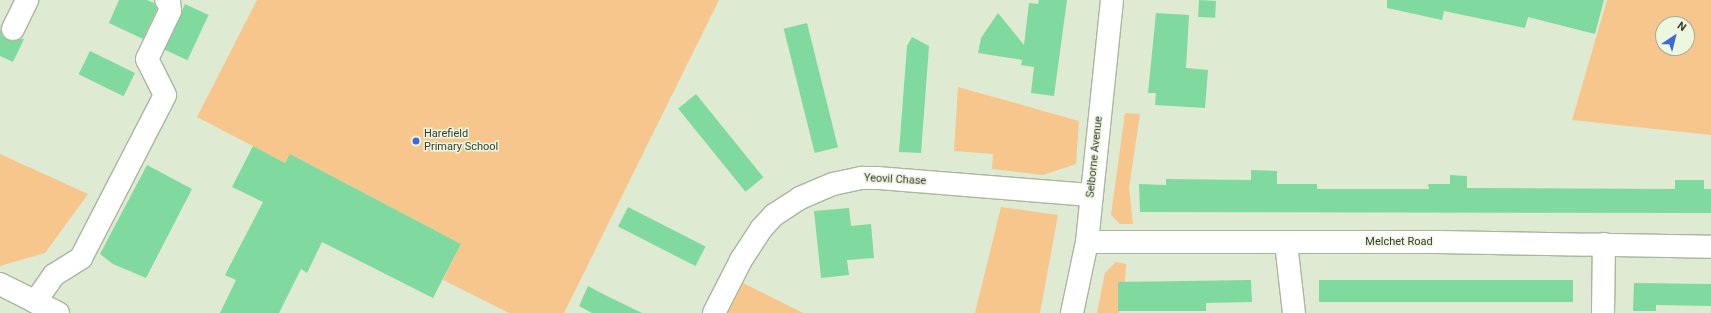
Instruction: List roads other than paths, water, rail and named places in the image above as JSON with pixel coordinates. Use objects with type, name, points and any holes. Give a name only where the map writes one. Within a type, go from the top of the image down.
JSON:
[{"type":"street","points":[[13,29],[27,0]]},
{"type":"street","points":[[35,302],[54,275],[81,258],[165,95],[147,59],[170,11],[169,1],[166,0]]},
{"type":"street","name":"Selborne Avenue","points":[[1072,313],[1087,242],[1112,0]]},
{"type":"street","name":"Yeovil Chase","points":[[714,313],[741,260],[761,229],[774,216],[800,198],[833,184],[873,178],[1091,195]]},
{"type":"street","name":"Melchet Road","points":[[1087,242],[1604,244],[1711,247]]},
{"type":"street","points":[[1286,243],[1294,313]]},
{"type":"street","points":[[1603,313],[1604,244]]},
{"type":"street","points":[[0,284],[58,313]]},
{"type":"place","name":"Harefield Primary School","points":[[416,141]]}]
